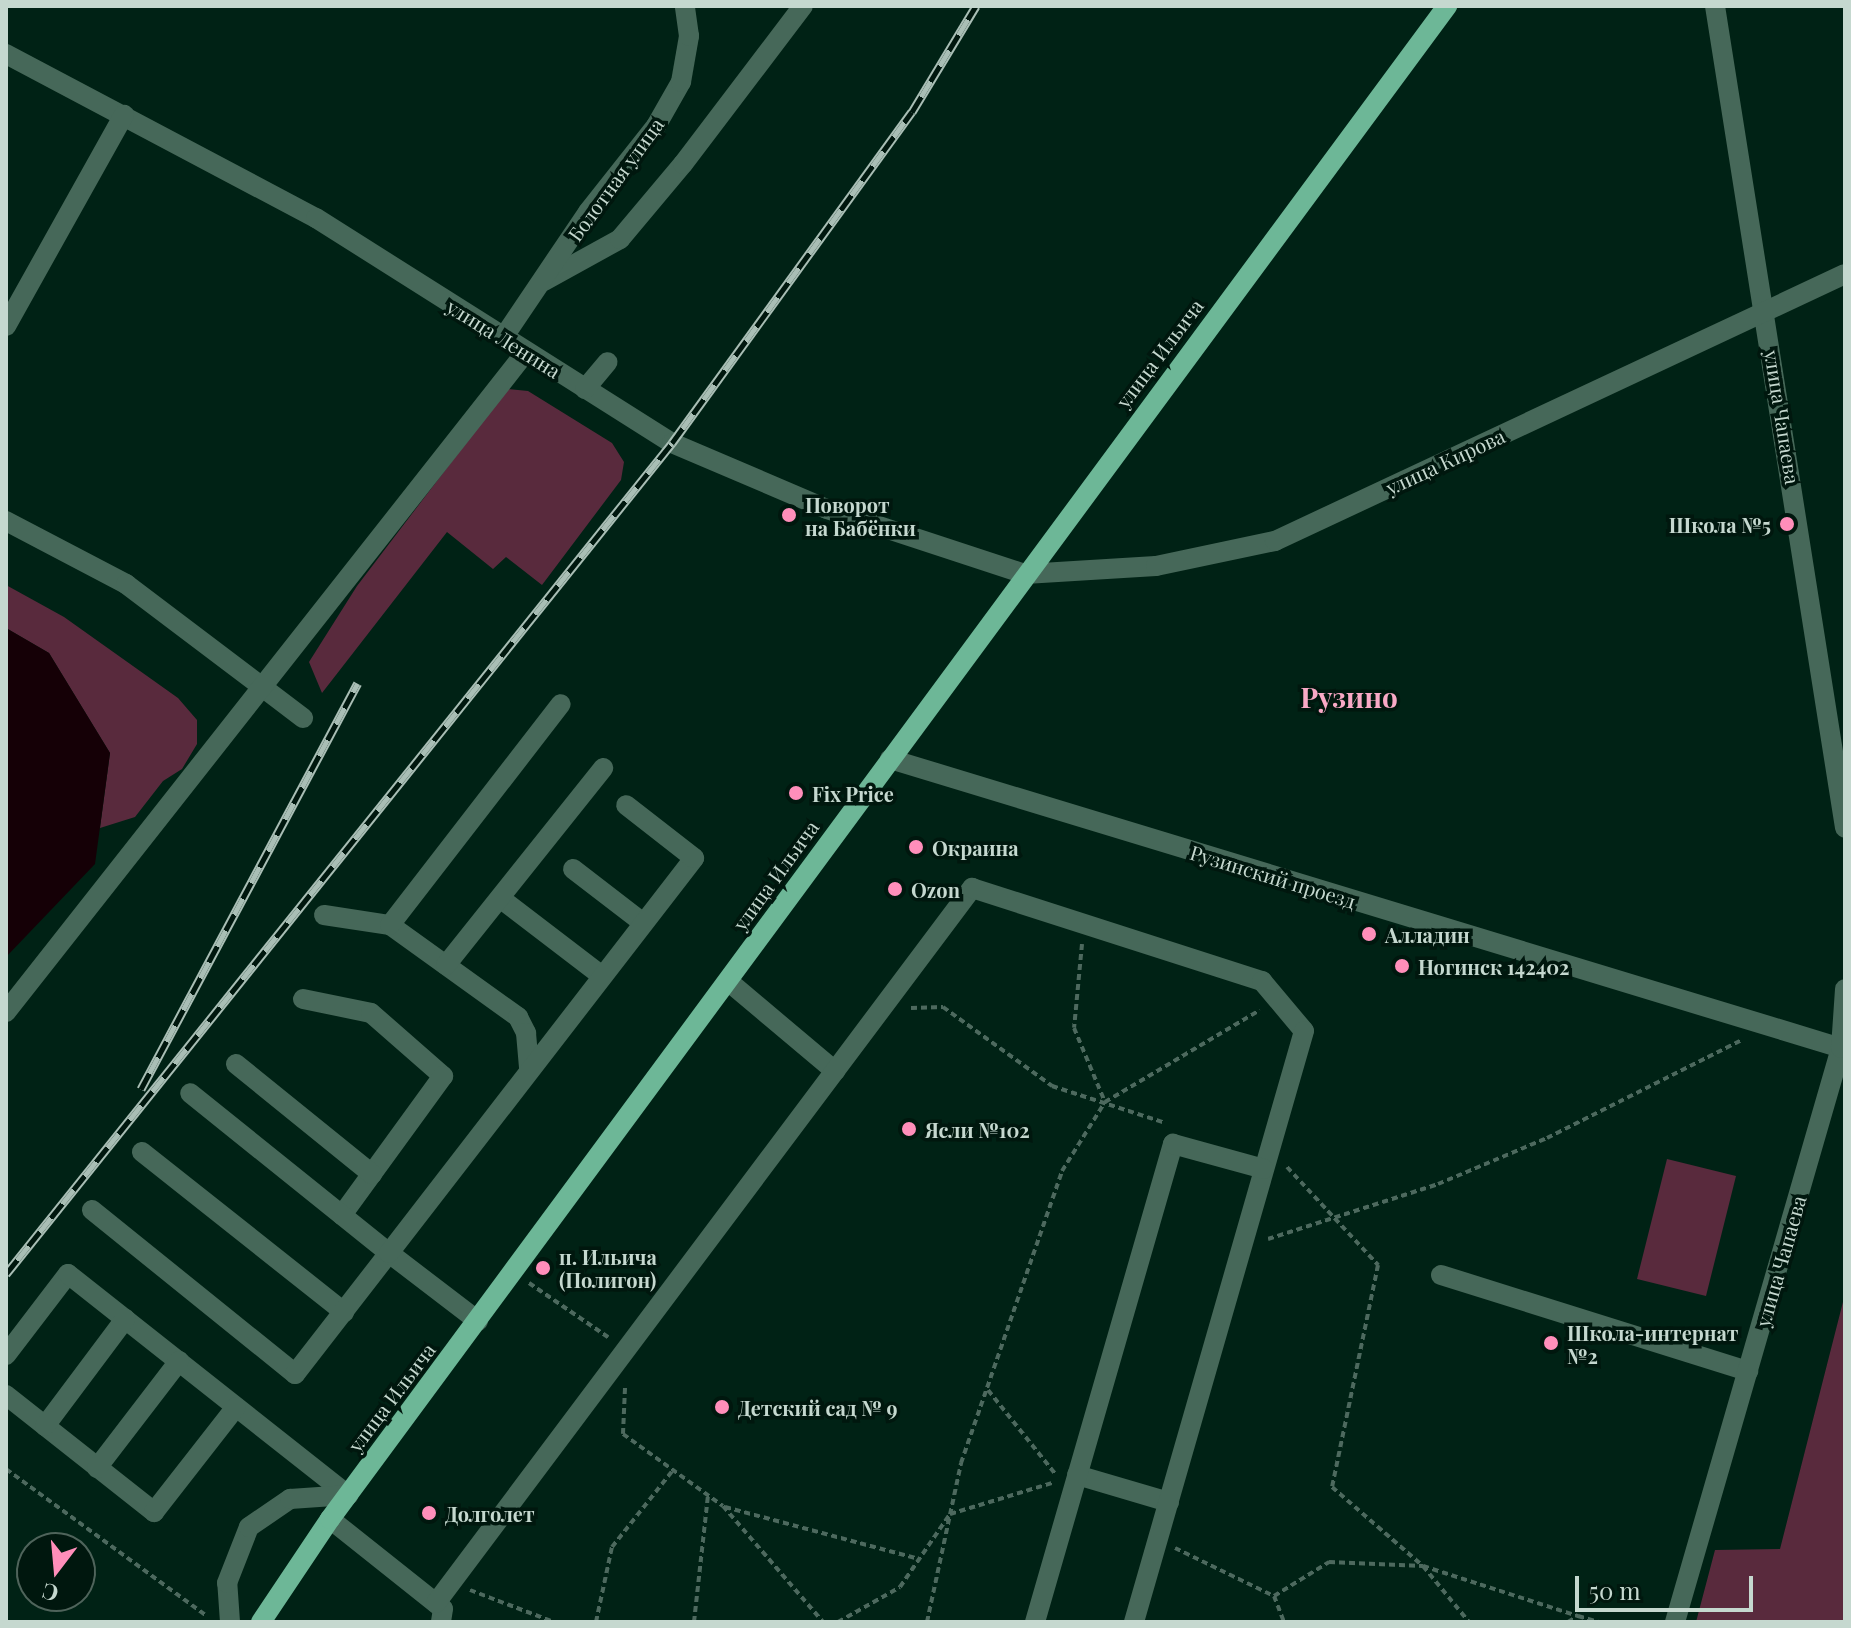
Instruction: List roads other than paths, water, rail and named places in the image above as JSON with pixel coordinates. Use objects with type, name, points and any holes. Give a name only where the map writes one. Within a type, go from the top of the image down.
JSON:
[{"type":"main road","name":"улица Ильича","points":[[261,1622],[330,1519],[1447,6]]},
{"type":"street","name":"Болотная улица","points":[[503,338],[656,126],[681,82],[689,36],[685,6]]},
{"type":"street","points":[[540,283],[620,239],[803,6]]},
{"type":"street","name":"улица Чапаева","points":[[1715,6],[1845,828]]},
{"type":"street","name":"улица Ленина","points":[[6,54],[316,218],[672,443],[827,509],[1025,574]]},
{"type":"street","points":[[6,326],[124,115]]},
{"type":"street","name":"улица Кирова","points":[[1025,574],[1156,566],[1275,541],[1845,274]]},
{"type":"street","points":[[6,1012],[526,352]]},
{"type":"street","points":[[585,389],[608,362]]},
{"type":"street","points":[[6,521],[126,584],[303,718]]},
{"type":"street","points":[[390,925],[561,704]]},
{"type":"street","name":"Рузинский проезд","points":[[890,759],[1841,1048]]},
{"type":"street","points":[[446,965],[603,768]]},
{"type":"street","points":[[92,1210],[295,1374],[694,858],[626,805]]},
{"type":"street","points":[[573,869],[643,923]]},
{"type":"street","points":[[330,1519],[434,1607],[972,888],[1262,981],[1304,1031],[1134,1622]]},
{"type":"street","points":[[500,898],[602,976]]},
{"type":"street","points":[[324,915],[390,925],[518,1017],[526,1033],[529,1071]]},
{"type":"street","points":[[728,981],[835,1071]]},
{"type":"street","name":"улица Чапаева","points":[[1675,1622],[1841,1048],[1845,989]]},
{"type":"street","points":[[303,999],[371,1013],[443,1076],[342,1215]]},
{"type":"street","points":[[236,1064],[372,1174]]},
{"type":"street","points":[[190,1093],[478,1321]]},
{"type":"street","points":[[1035,1622],[1173,1144],[1267,1160]]},
{"type":"street","points":[[142,1152],[344,1312]]},
{"type":"street","points":[[6,1355],[68,1274],[348,1495]]},
{"type":"street","points":[[1441,1275],[1748,1371]]},
{"type":"street","points":[[45,1426],[125,1319]]},
{"type":"street","points":[[97,1468],[179,1361]]},
{"type":"street","points":[[6,1395],[154,1512],[236,1407]]},
{"type":"street","points":[[1077,1475],[1169,1502]]},
{"type":"street","points":[[230,1622],[227,1583],[249,1527],[290,1499],[348,1495]]},
{"type":"railway","points":[[6,1274],[672,443],[912,112],[976,6]]},
{"type":"railway","points":[[141,1089],[358,683]]},
{"type":"place","name":"Поворот на Бабёнки","points":[[789,515]]},
{"type":"place","name":"Школа №5","points":[[1787,524]]},
{"type":"place","name":"Fix Price","points":[[796,793]]},
{"type":"place","name":"Окраина","points":[[916,847]]},
{"type":"place","name":"Ozon","points":[[895,889]]},
{"type":"place","name":"Алладин","points":[[1369,934]]},
{"type":"place","name":"Ногинск 142402","points":[[1402,966]]},
{"type":"place","name":"Ясли №102","points":[[909,1129]]},
{"type":"place","name":"п. Ильича (Полигон)","points":[[543,1268]]},
{"type":"place","name":"Школа-интернат №2","points":[[1551,1343]]},
{"type":"place","name":"Детский сад № 9","points":[[722,1407]]},
{"type":"place","name":"Долголет","points":[[429,1513]]},
{"type":"district","name":"Рузино","points":[[1349,697]]}]
